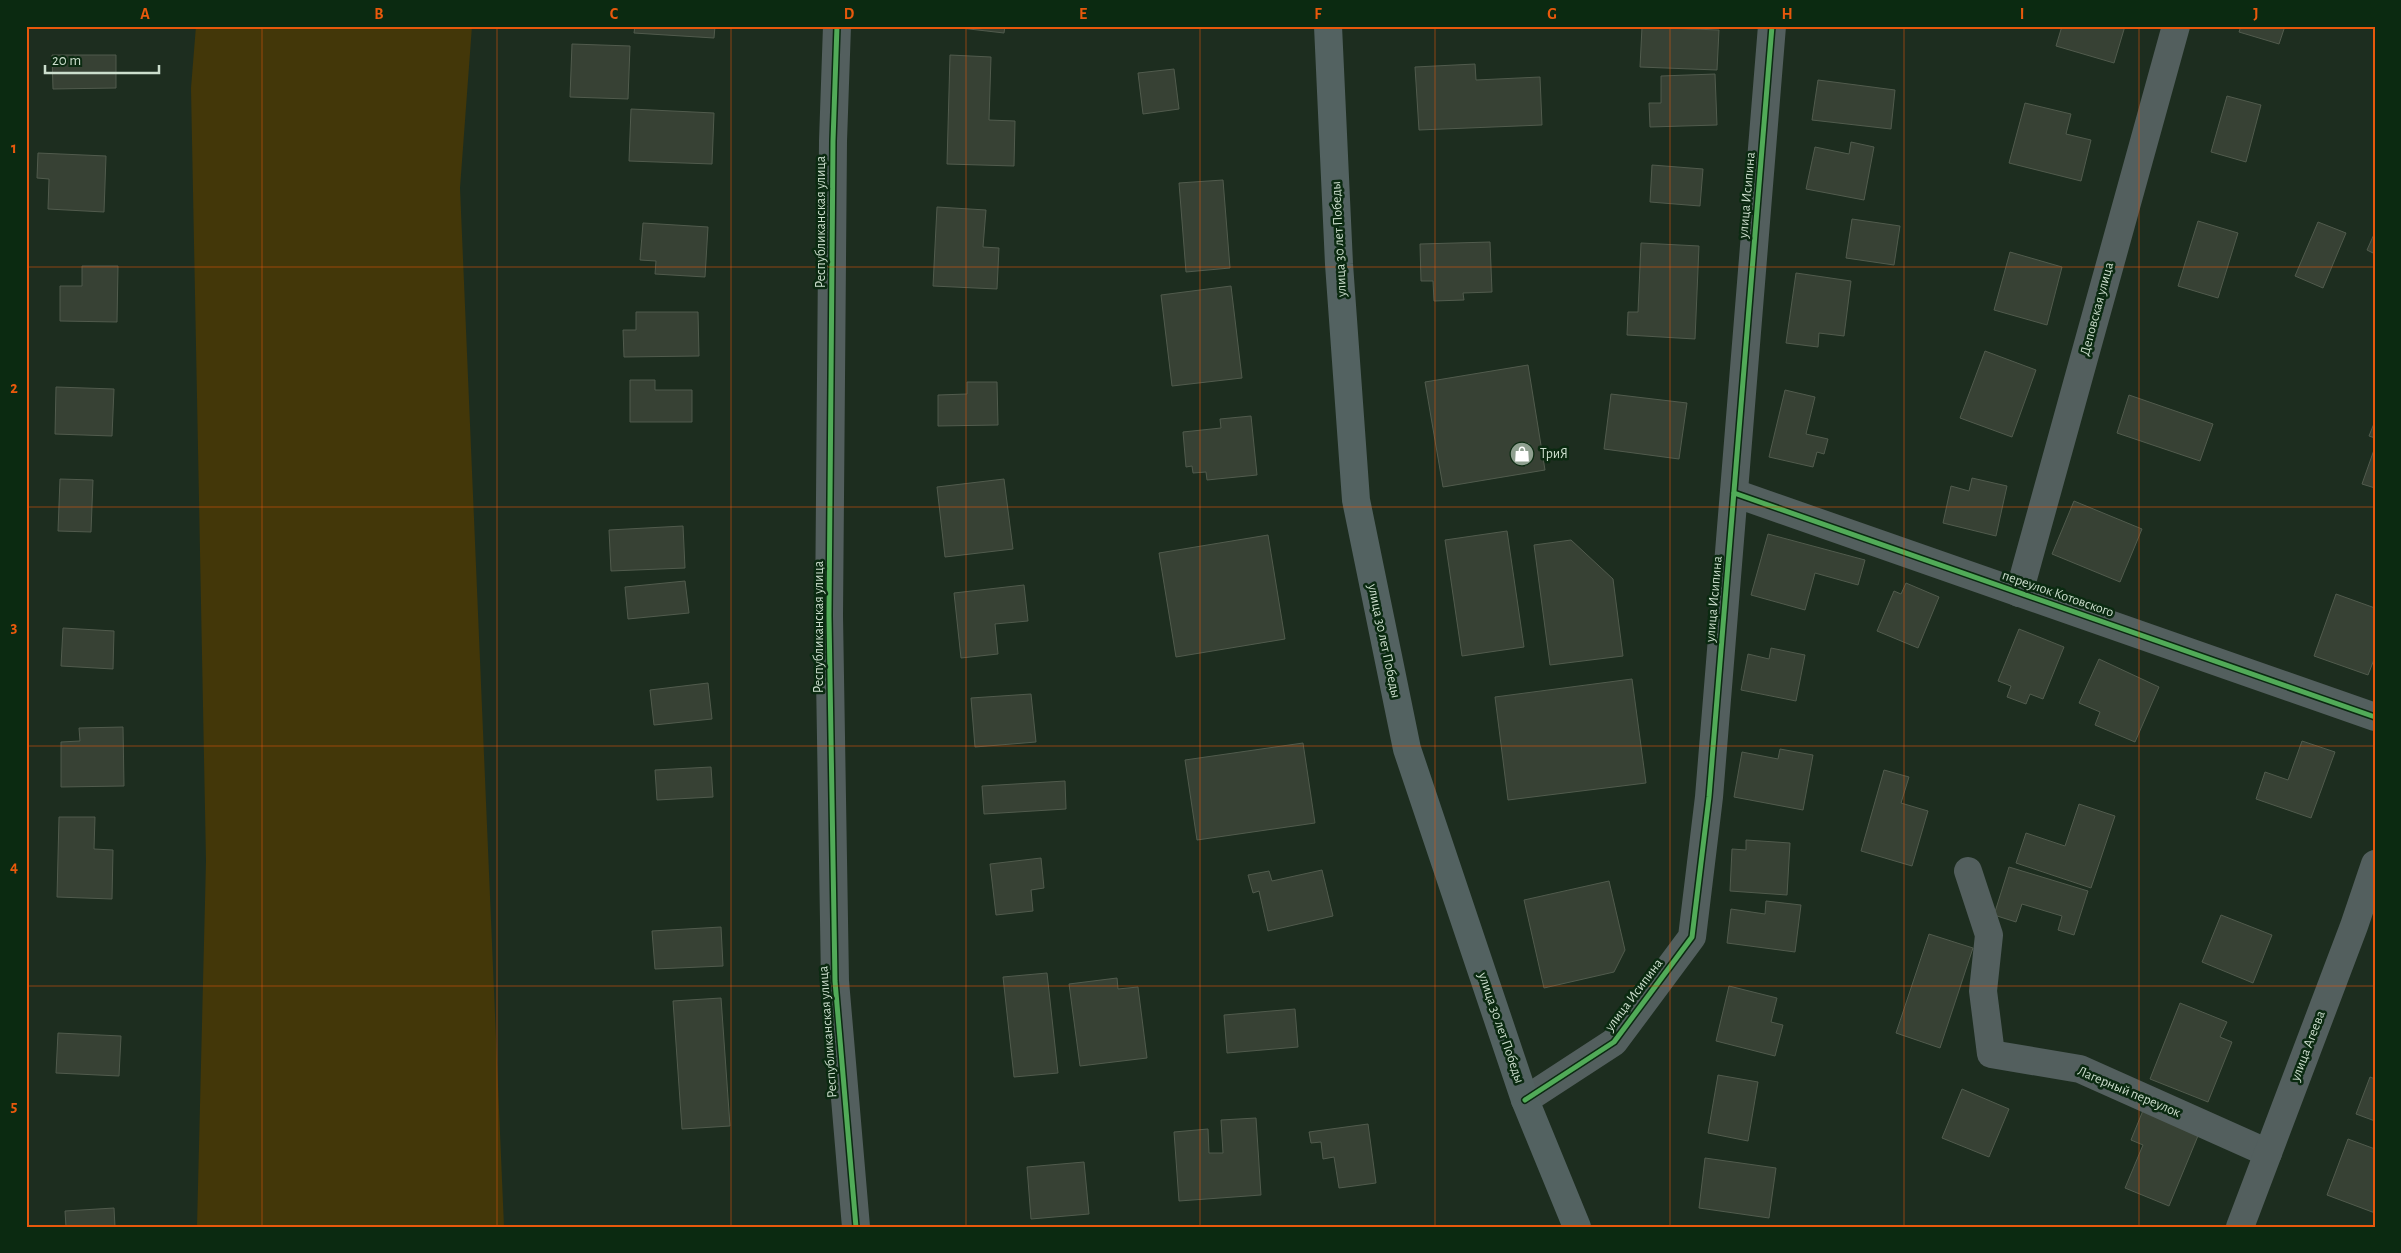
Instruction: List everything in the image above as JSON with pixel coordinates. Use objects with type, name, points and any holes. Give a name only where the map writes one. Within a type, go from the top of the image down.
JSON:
[{"type":"main road","name":"улица 30 лет Победы","points":[[1328,26],[1339,264],[1356,500],[1406,749],[1525,1100],[1576,1227]]},
{"type":"street","name":"Республиканская улица","points":[[837,26],[833,141],[829,606],[834,982],[856,1227]]},
{"type":"street","name":"улица Исипина","points":[[1525,1100],[1614,1042],[1692,937],[1709,797],[1772,26]]},
{"type":"street","name":"Деповская улица","points":[[2019,592],[2176,26]]},
{"type":"street","name":"переулок Котовского","points":[[1734,494],[2375,717]]},
{"type":"street","name":"улица Агеева","points":[[2240,1227],[2354,926],[2375,864]]},
{"type":"street","name":"Лагерный переулок","points":[[1968,871],[1989,935],[1983,991],[1991,1054],[2080,1069],[2268,1153]]},
{"type":"shaded area","points":[[196,26],[472,26],[460,188],[504,1227],[197,1227],[206,861],[191,88]]},
{"type":"building","points":[[635,26],[715,26],[714,38],[634,33]]},
{"type":"building","points":[[943,26],[1005,26],[1004,33]]},
{"type":"building","points":[[2062,26],[2125,26],[2114,63],[2056,46]]},
{"type":"building","points":[[2241,26],[2285,26],[2279,44],[2239,32]]},
{"type":"building","points":[[1642,27],[1719,30],[1717,70],[1640,67]]},
{"type":"building","points":[[572,44],[630,46],[628,99],[570,97]]},
{"type":"building","points":[[52,55],[116,55],[116,88],[53,89]]},
{"type":"building","points":[[950,55],[991,57],[989,120],[1015,121],[1014,166],[947,164]]},
{"type":"building","points":[[1475,64],[1476,80],[1540,77],[1542,125],[1419,130],[1415,67]]},
{"type":"building","points":[[1174,69],[1179,109],[1143,114],[1138,73]]},
{"type":"building","points":[[1715,74],[1717,125],[1650,127],[1649,103],[1661,103],[1661,76]]},
{"type":"building","points":[[1818,80],[1895,90],[1891,129],[1812,120]]},
{"type":"building","points":[[2227,96],[2261,105],[2246,162],[2211,152]]},
{"type":"building","points":[[2025,103],[2071,114],[2066,134],[2091,140],[2081,181],[2009,163]]},
{"type":"building","points":[[631,109],[714,113],[712,164],[629,161]]},
{"type":"building","points":[[1851,142],[1874,147],[1864,200],[1806,189],[1815,147],[1849,154]]},
{"type":"building","points":[[38,153],[106,156],[104,212],[48,209],[49,179],[37,178]]},
{"type":"building","points":[[1652,165],[1703,169],[1700,206],[1650,202]]},
{"type":"building","points":[[1223,180],[1230,268],[1186,272],[1179,183]]},
{"type":"building","points":[[937,207],[986,210],[983,247],[999,248],[997,289],[933,286]]},
{"type":"building","points":[[1852,219],[1900,226],[1894,265],[1846,258]]},
{"type":"building","points":[[2198,221],[2238,233],[2218,298],[2178,286]]},
{"type":"building","points":[[2318,222],[2346,233],[2323,288],[2295,276]]},
{"type":"building","points":[[643,223],[708,227],[705,277],[655,274],[656,261],[640,260]]},
{"type":"building","points":[[2375,232],[2375,254],[2367,250]]},
{"type":"building","points":[[1490,242],[1492,292],[1463,293],[1464,300],[1434,301],[1433,281],[1421,281],[1420,244]]},
{"type":"building","points":[[1641,243],[1699,246],[1695,339],[1627,335],[1628,312],[1638,312]]},
{"type":"building","points":[[2010,252],[2062,267],[2047,325],[1994,310]]},
{"type":"building","points":[[82,266],[118,266],[117,322],[60,321],[60,286],[82,286]]},
{"type":"building","points":[[1796,273],[1851,281],[1844,336],[1819,333],[1818,347],[1786,343]]},
{"type":"building","points":[[1231,286],[1242,378],[1172,386],[1161,295]]},
{"type":"building","points":[[636,312],[698,312],[699,356],[624,357],[623,330],[636,330]]},
{"type":"building","points":[[1985,351],[2036,370],[2012,437],[1960,418]]},
{"type":"building","points":[[1528,365],[1545,470],[1443,487],[1425,382]]},
{"type":"building","points":[[630,380],[655,380],[655,390],[692,390],[692,422],[630,422]]},
{"type":"building","points":[[967,382],[997,382],[998,425],[938,426],[938,395],[967,394]]},
{"type":"building","points":[[56,387],[114,389],[112,436],[55,434]]},
{"type":"building","points":[[1785,390],[1815,397],[1806,434],[1828,439],[1824,454],[1817,452],[1813,467],[1769,457]]},
{"type":"building","points":[[1611,394],[1687,403],[1679,459],[1604,449]]},
{"type":"building","points":[[2129,395],[2213,424],[2200,461],[2117,433]]},
{"type":"building","points":[[1251,416],[1257,475],[1207,480],[1206,472],[1193,473],[1192,466],[1186,467],[1183,432],[1221,428],[1220,419]]},
{"type":"building","points":[[2375,421],[2375,438],[2369,436]]},
{"type":"building","points":[[2375,447],[2375,488],[2362,484]]},
{"type":"building","points":[[1972,478],[2007,486],[1996,536],[1943,523],[1951,486],[1969,491]]},
{"type":"building","points":[[60,479],[93,480],[91,532],[58,531]]},
{"type":"building","points":[[1004,479],[1013,549],[945,557],[937,487]]},
{"type":"building","points":[[2074,501],[2142,529],[2120,582],[2052,554]]},
{"type":"building","points":[[683,526],[685,568],[611,571],[609,530]]},
{"type":"building","points":[[1507,531],[1524,647],[1462,656],[1445,540]]},
{"type":"building","points":[[1768,534],[1865,560],[1858,585],[1815,573],[1805,610],[1751,595]]},
{"type":"building","points":[[1268,535],[1285,639],[1176,657],[1159,553]]},
{"type":"building","points":[[1571,540],[1613,579],[1623,656],[1550,665],[1534,545]]},
{"type":"building","points":[[685,581],[689,613],[628,619],[625,587]]},
{"type":"building","points":[[1906,583],[1939,597],[1918,648],[1877,631],[1894,591],[1901,594]]},
{"type":"building","points":[[1024,585],[1028,621],[995,624],[998,654],[961,658],[954,593]]},
{"type":"building","points":[[2336,594],[2375,608],[2375,657],[2368,675],[2314,656]]},
{"type":"building","points":[[63,628],[114,631],[113,669],[61,666]]},
{"type":"building","points":[[2019,629],[2064,647],[2043,699],[2030,694],[2026,704],[2007,697],[2011,686],[1998,681]]},
{"type":"building","points":[[1771,648],[1805,655],[1796,701],[1741,690],[1748,654],[1769,659]]},
{"type":"building","points":[[2099,659],[2159,687],[2135,742],[2095,725],[2100,712],[2079,703]]},
{"type":"building","points":[[1632,679],[1646,783],[1508,800],[1495,697]]},
{"type":"building","points":[[708,683],[712,719],[654,725],[650,690]]},
{"type":"building","points":[[1031,694],[1036,742],[975,747],[971,698]]},
{"type":"building","points":[[123,727],[124,786],[61,787],[61,742],[80,741],[79,728]]},
{"type":"building","points":[[2302,741],[2335,752],[2311,818],[2256,799],[2265,772],[2288,780]]},
{"type":"building","points":[[1303,743],[1315,823],[1197,840],[1185,760]]},
{"type":"building","points":[[1780,749],[1813,755],[1803,810],[1734,797],[1742,752],[1778,759]]},
{"type":"building","points":[[711,767],[713,797],[657,800],[655,770]]},
{"type":"building","points":[[1884,770],[1909,777],[1901,803],[1928,811],[1912,866],[1861,851]]},
{"type":"building","points":[[1065,781],[1066,809],[984,814],[982,786]]},
{"type":"building","points":[[2079,804],[2115,816],[2091,888],[2016,863],[2026,833],[2065,846]]},
{"type":"building","points":[[59,817],[95,817],[94,849],[113,850],[112,899],[57,897]]},
{"type":"building","points":[[1746,840],[1790,843],[1787,895],[1730,891],[1732,849],[1746,850]]},
{"type":"building","points":[[1041,858],[1044,888],[1031,890],[1033,911],[996,915],[990,864]]},
{"type":"building","points":[[2009,867],[2088,891],[2074,935],[2058,930],[2062,916],[2022,904],[2016,922],[1994,915]]},
{"type":"building","points":[[1322,870],[1333,916],[1268,931],[1259,891],[1253,893],[1248,875],[1269,871],[1272,881]]},
{"type":"building","points":[[1609,881],[1625,950],[1614,972],[1544,988],[1524,900]]},
{"type":"building","points":[[1766,901],[1801,905],[1795,952],[1727,943],[1731,909],[1765,914]]},
{"type":"building","points":[[2221,915],[2272,935],[2253,983],[2202,962]]},
{"type":"building","points":[[721,927],[723,966],[655,969],[652,931]]},
{"type":"building","points":[[1929,934],[1973,948],[1940,1048],[1896,1033]]},
{"type":"building","points":[[1047,973],[1058,1073],[1014,1077],[1003,977]]},
{"type":"building","points":[[1117,978],[1118,989],[1138,987],[1147,1058],[1080,1066],[1069,984]]},
{"type":"building","points":[[1729,986],[1777,998],[1771,1022],[1783,1025],[1775,1056],[1716,1041]]},
{"type":"building","points":[[721,998],[730,1126],[682,1129],[673,1001]]},
{"type":"building","points":[[2180,1003],[2227,1022],[2220,1037],[2232,1042],[2208,1102],[2150,1079]]},
{"type":"building","points":[[1295,1009],[1298,1047],[1227,1053],[1224,1015]]},
{"type":"building","points":[[58,1033],[121,1036],[119,1076],[56,1073]]},
{"type":"building","points":[[1718,1075],[1758,1082],[1748,1141],[1708,1133]]},
{"type":"building","points":[[2370,1077],[2375,1079],[2375,1121],[2356,1114]]},
{"type":"building","points":[[1962,1089],[2009,1109],[1989,1157],[1942,1138]]},
{"type":"building","points":[[2144,1108],[2200,1131],[2169,1206],[2125,1188],[2143,1145],[2131,1140]]},
{"type":"building","points":[[1256,1118],[1261,1195],[1179,1201],[1174,1132],[1208,1129],[1209,1153],[1223,1153],[1221,1120]]},
{"type":"building","points":[[1368,1124],[1376,1183],[1339,1188],[1334,1157],[1323,1159],[1321,1142],[1311,1143],[1309,1132]]},
{"type":"building","points":[[2348,1139],[2375,1149],[2375,1213],[2327,1195]]},
{"type":"building","points":[[1705,1158],[1776,1168],[1769,1218],[1699,1208]]},
{"type":"building","points":[[1084,1162],[1089,1214],[1031,1219],[1027,1167]]},
{"type":"building","points":[[114,1208],[115,1227],[66,1227],[65,1211]]},
{"type":"cycle path","points":[[837,26],[833,141],[829,616],[835,981],[856,1227]]},
{"type":"cycle path","points":[[1525,1100],[1614,1042],[1692,937],[1709,797],[1772,26]]},
{"type":"cycle path","points":[[1734,493],[2375,717]]},
{"type":"place","name":"ТриЯ","points":[[1522,454]]}]
